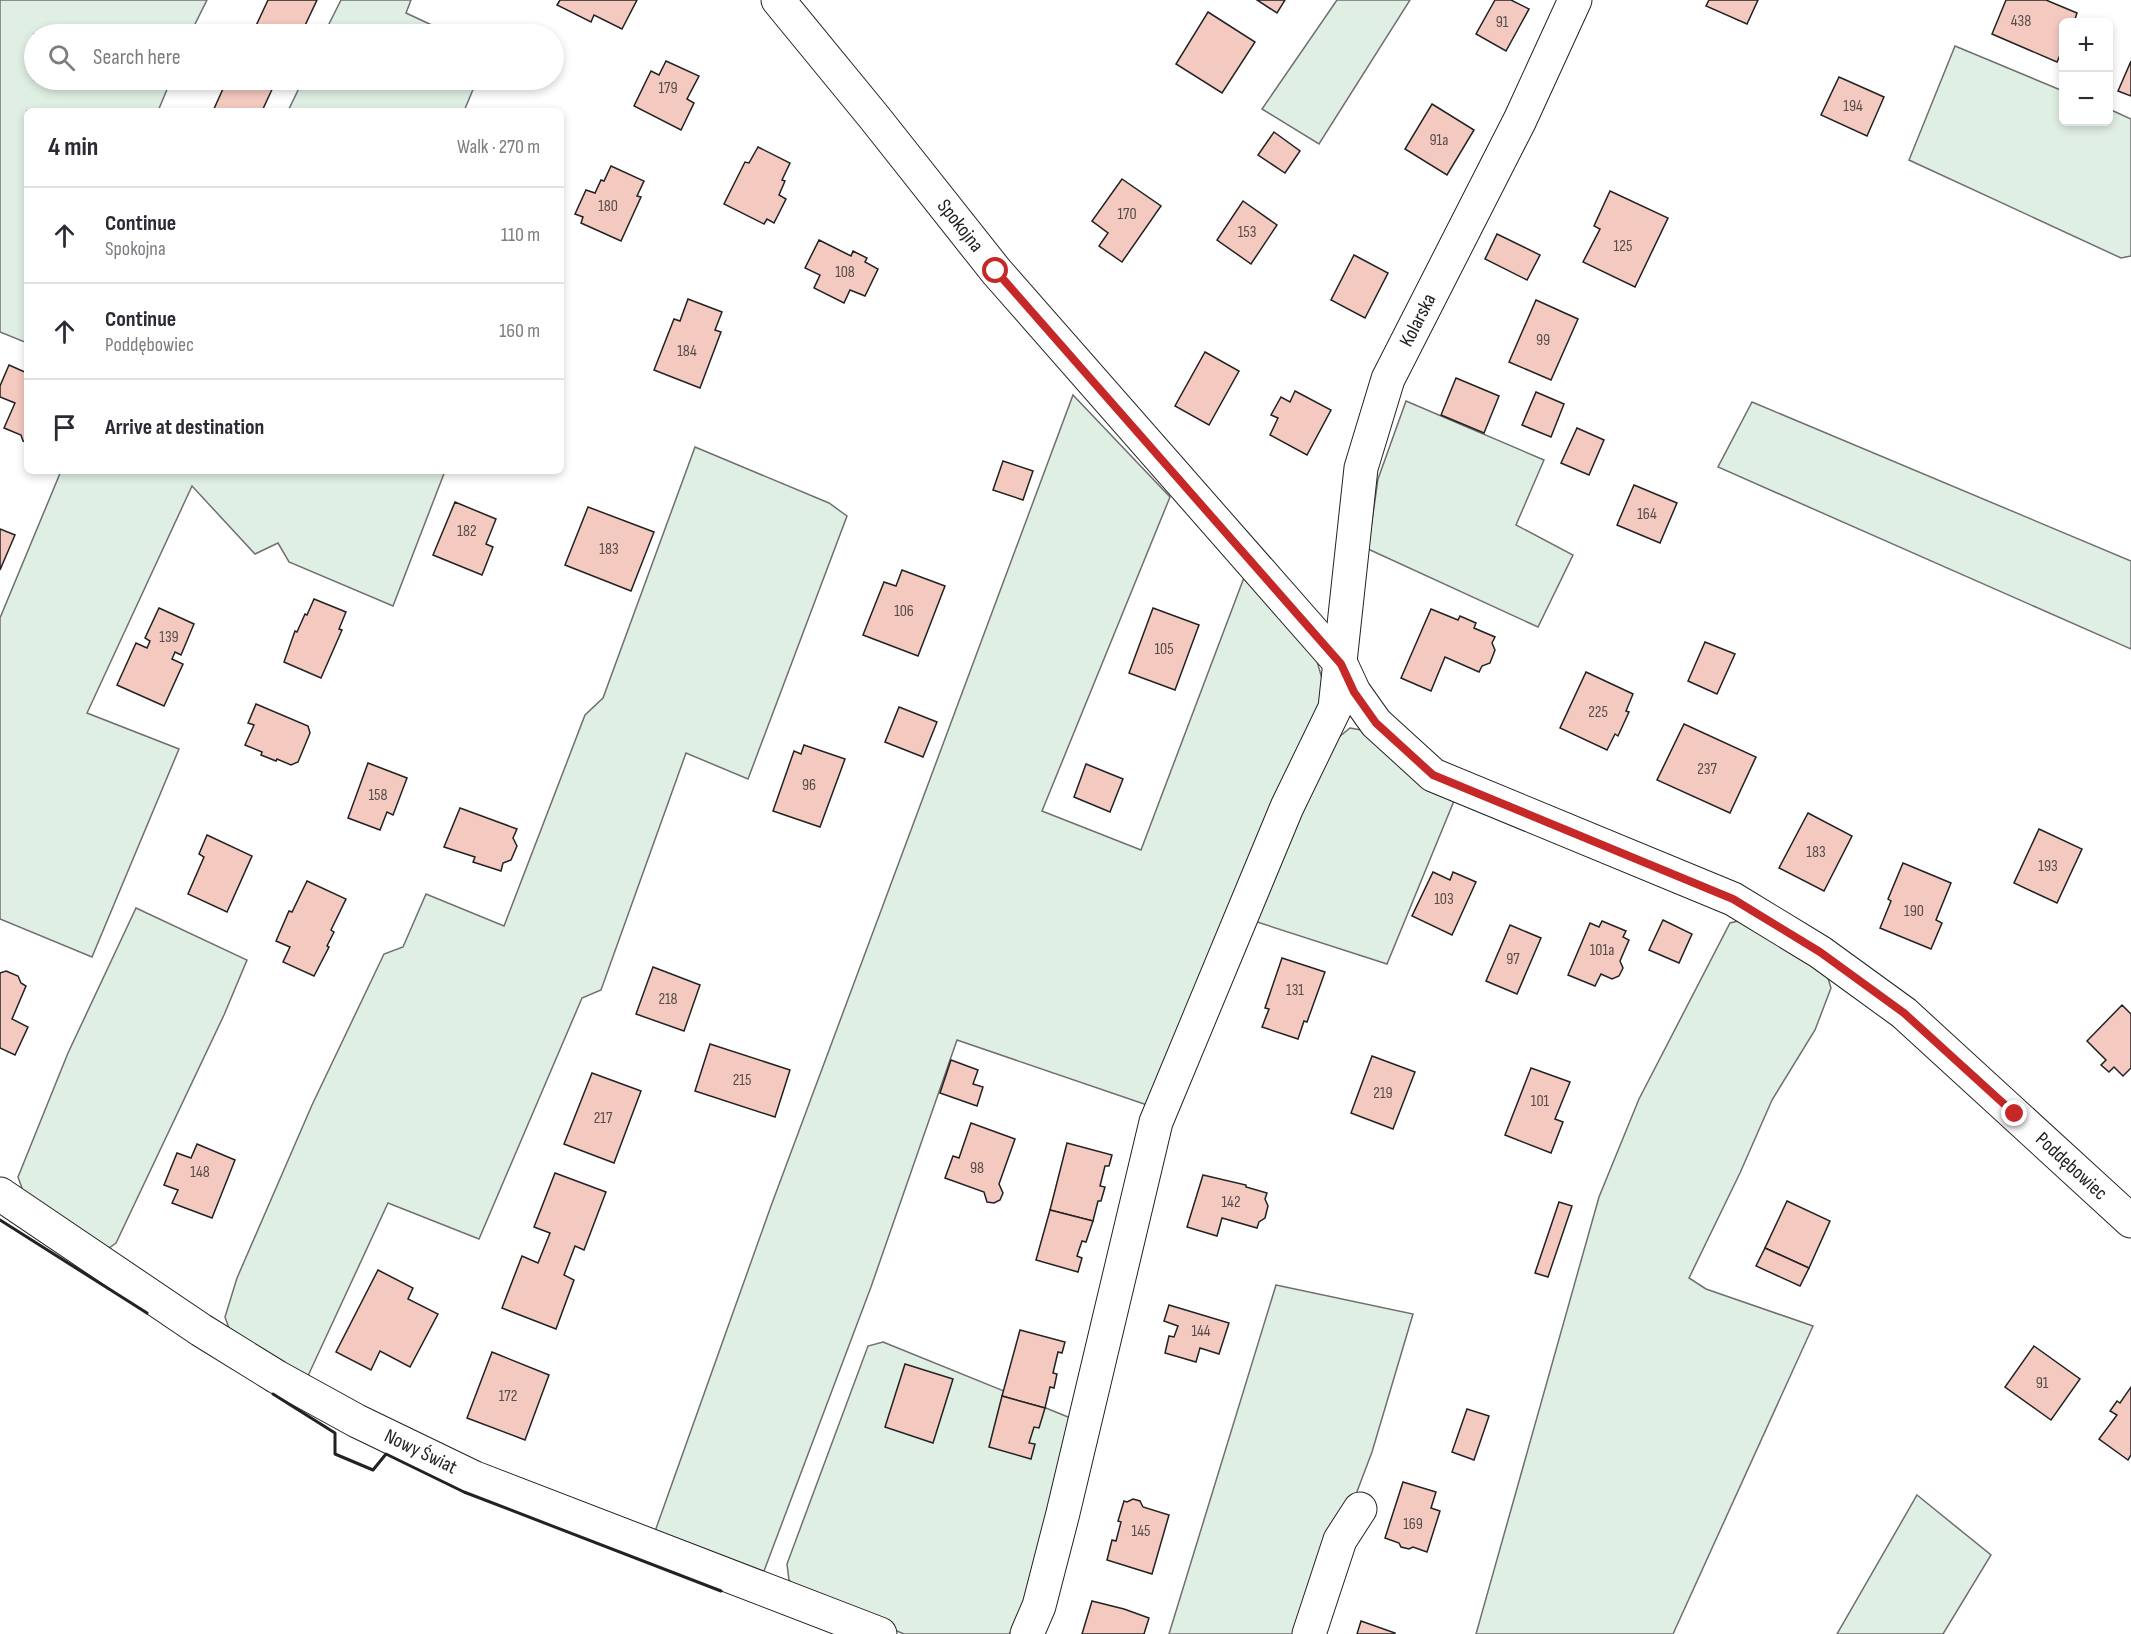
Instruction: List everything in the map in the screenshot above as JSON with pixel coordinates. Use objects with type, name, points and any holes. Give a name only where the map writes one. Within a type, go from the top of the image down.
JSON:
[{"type":"street","name":"Spokojna","points":[[778,0],[996,271],[1347,678]]},
{"type":"street","name":"Kolarska","points":[[1027,1634],[1039,1606],[1064,1513],[1156,1122],[1287,807],[1347,678],[1360,468],[1388,379],[1520,120],[1575,0]]},
{"type":"street","name":"Poddębowiec","points":[[1347,678],[1376,723],[1433,775],[1733,899],[1820,952],[1904,1013],[2131,1221]]},
{"type":"street","name":"Nowy Świat","points":[[0,1194],[201,1330],[277,1377],[357,1421],[475,1478],[880,1634]]},
{"type":"street","points":[[1309,1634],[1340,1540],[1360,1509]]},
{"type":"green space","points":[[0,0],[207,0],[195,24],[24,24],[24,90],[167,90],[159,108],[24,108],[24,342],[0,332]]},
{"type":"green space","points":[[341,0],[411,0],[406,13],[430,24],[329,24]]},
{"type":"green space","points":[[1337,0],[1410,0],[1319,144],[1262,109]]},
{"type":"green space","points":[[1955,46],[2059,89],[2059,126],[2113,126],[2113,111],[2131,119],[2131,256],[2121,258],[1909,160]]},
{"type":"green space","points":[[298,90],[473,90],[465,108],[289,108]]},
{"type":"green space","points":[[1073,395],[1170,497],[1042,811],[1141,850],[1245,575],[1316,658],[1326,692],[1153,1107],[957,1040],[871,1287],[764,1571],[753,1572],[653,1537],[771,1206]]},
{"type":"green space","points":[[1406,401],[1544,460],[1516,525],[1573,555],[1538,627],[1368,549],[1378,479]]},
{"type":"green space","points":[[1752,402],[2131,561],[2131,649],[1718,467]]},
{"type":"green space","points":[[695,447],[829,503],[847,516],[748,779],[686,753],[601,990],[582,998],[479,1239],[388,1203],[307,1378],[230,1331],[225,1317],[237,1278],[312,1105],[384,954],[403,947],[426,894],[504,926],[585,715],[603,698]]},
{"type":"green space","points":[[60,474],[444,474],[393,606],[289,562],[278,543],[255,554],[192,486],[87,713],[179,749],[92,957],[0,919],[0,618]]},
{"type":"green space","points":[[1350,728],[1361,730],[1456,796],[1387,964],[1254,921],[1333,742]]},
{"type":"green space","points":[[136,908],[247,960],[224,1015],[116,1243],[105,1251],[23,1191],[18,1177],[68,1053]]},
{"type":"green space","points":[[1750,918],[1825,968],[1831,988],[1815,1030],[1772,1100],[1740,1173],[1689,1278],[1706,1289],[1813,1326],[1673,1634],[1476,1634],[1599,1197],[1639,1099],[1730,923]]},
{"type":"green space","points":[[1276,1285],[1413,1314],[1372,1452],[1303,1634],[1169,1634]]},
{"type":"green space","points":[[883,1342],[1073,1419],[1029,1604],[1009,1634],[904,1634],[799,1590],[789,1580],[787,1564],[868,1346]]},
{"type":"green space","points":[[1917,1495],[1991,1555],[1943,1634],[1837,1634]]},
{"type":"building","points":[[268,0],[317,0],[306,24],[257,24]]},
{"type":"building","points":[[560,0],[637,0],[622,29],[594,15],[591,22],[557,5]]},
{"type":"building","points":[[1257,0],[1285,0],[1277,13]]},
{"type":"building","points":[[1495,0],[1511,0],[1529,9],[1506,51],[1476,34]]},
{"type":"building","points":[[1709,0],[1758,0],[1747,24],[1706,6]]},
{"type":"building","points":[[2006,0],[2046,0],[2077,13],[2075,18],[2059,18],[2057,62],[1992,34]]},
{"type":"building","points":[[1208,12],[1255,42],[1222,93],[1176,64]]},
{"type":"building","points":[[666,61],[699,76],[687,99],[694,103],[681,130],[634,106],[651,71],[659,75]]},
{"type":"building","points":[[2131,61],[2131,96],[2118,91]]},
{"type":"building","points":[[1839,77],[1884,97],[1867,136],[1821,115]]},
{"type":"building","points":[[222,90],[272,90],[263,108],[214,108]]},
{"type":"building","points":[[1432,104],[1474,130],[1447,175],[1405,149]]},
{"type":"building","points":[[1274,132],[1300,151],[1285,173],[1258,155]]},
{"type":"building","points":[[758,147],[790,163],[782,180],[785,181],[779,195],[786,199],[774,223],[767,219],[764,224],[724,204],[745,162],[749,163]]},
{"type":"building","points":[[611,166],[644,181],[637,196],[641,197],[621,241],[581,223],[583,217],[575,214],[586,190],[595,193]]},
{"type":"building","points":[[1122,179],[1161,206],[1122,262],[1099,246],[1108,233],[1092,221]]},
{"type":"building","points":[[1610,191],[1668,218],[1635,287],[1583,262],[1600,229],[1594,226]]},
{"type":"building","points":[[1243,201],[1277,225],[1251,264],[1217,240]]},
{"type":"building","points":[[1497,234],[1540,255],[1527,280],[1485,259]]},
{"type":"building","points":[[819,240],[851,256],[853,251],[867,258],[865,262],[878,269],[865,296],[850,290],[844,303],[814,288],[820,275],[805,268]]},
{"type":"building","points":[[1354,255],[1388,273],[1365,318],[1331,300]]},
{"type":"building","points":[[688,299],[722,312],[715,330],[721,332],[700,388],[654,370],[674,319],[680,321]]},
{"type":"building","points":[[1536,300],[1578,319],[1551,380],[1509,362]]},
{"type":"building","points":[[1205,352],[1239,371],[1209,425],[1175,406]]},
{"type":"building","points":[[9,365],[24,372],[24,442],[21,435],[4,428],[15,403],[0,397],[0,386]]},
{"type":"building","points":[[1456,378],[1499,396],[1484,433],[1441,415]]},
{"type":"building","points":[[1295,391],[1331,410],[1307,455],[1270,435],[1278,418],[1271,415],[1281,397],[1290,402]]},
{"type":"building","points":[[1536,392],[1564,404],[1551,437],[1522,425]]},
{"type":"building","points":[[1577,428],[1604,440],[1589,475],[1561,463]]},
{"type":"building","points":[[1003,461],[1033,471],[1023,500],[993,490]]},
{"type":"building","points":[[1634,485],[1677,503],[1660,543],[1617,525]]},
{"type":"building","points":[[455,502],[496,519],[486,544],[493,547],[482,575],[433,555]]},
{"type":"building","points":[[588,507],[654,532],[631,591],[565,565]]},
{"type":"building","points":[[0,529],[15,535],[0,570]]},
{"type":"building","points":[[902,570],[945,586],[918,656],[863,635],[884,582],[896,586]]},
{"type":"building","points":[[314,599],[346,612],[339,629],[342,630],[321,678],[284,662],[295,631],[297,632]]},
{"type":"building","points":[[159,608],[194,624],[181,655],[175,652],[172,659],[183,664],[164,706],[117,685],[136,643],[147,648],[150,641],[145,638]]},
{"type":"building","points":[[1153,608],[1199,625],[1175,690],[1129,673]]},
{"type":"building","points":[[1431,609],[1458,620],[1460,616],[1476,623],[1474,628],[1495,637],[1492,643],[1495,650],[1490,663],[1482,666],[1479,672],[1445,657],[1431,691],[1401,678]]},
{"type":"building","points":[[1705,642],[1735,654],[1717,694],[1688,681]]},
{"type":"building","points":[[1586,672],[1633,694],[1626,711],[1629,712],[1618,736],[1615,734],[1607,750],[1560,728]]},
{"type":"building","points":[[256,704],[308,726],[310,733],[298,762],[291,765],[277,759],[276,761],[245,745],[254,725],[248,723]]},
{"type":"building","points":[[899,707],[937,722],[923,757],[885,742]]},
{"type":"building","points":[[1684,724],[1756,757],[1730,813],[1657,780]]},
{"type":"building","points":[[804,745],[845,759],[820,827],[773,811],[794,751],[801,754]]},
{"type":"building","points":[[368,763],[407,778],[393,815],[387,812],[380,830],[348,818]]},
{"type":"building","points":[[1086,764],[1123,779],[1110,812],[1074,797]]},
{"type":"building","points":[[460,808],[517,829],[513,838],[517,846],[511,860],[503,863],[501,871],[473,862],[475,857],[444,847]]},
{"type":"building","points":[[1808,813],[1852,836],[1824,891],[1779,868]]},
{"type":"building","points":[[2039,829],[2082,849],[2057,903],[2014,883]]},
{"type":"building","points":[[207,835],[252,856],[227,912],[188,894],[204,857],[199,854]]},
{"type":"building","points":[[1903,863],[1951,883],[1936,920],[1942,923],[1931,949],[1880,928],[1891,901],[1888,899]]},
{"type":"building","points":[[1433,872],[1450,880],[1453,872],[1476,882],[1452,935],[1412,916]]},
{"type":"building","points":[[307,881],[346,899],[331,930],[334,932],[327,946],[329,947],[314,976],[283,962],[290,947],[276,941],[289,911],[292,912]]},
{"type":"building","points":[[1663,920],[1692,934],[1679,963],[1649,950]]},
{"type":"building","points":[[1602,921],[1626,931],[1623,937],[1629,940],[1620,961],[1623,968],[1619,976],[1612,979],[1601,974],[1595,986],[1568,975],[1590,923],[1599,927]]},
{"type":"building","points":[[1510,925],[1541,938],[1517,994],[1486,981]]},
{"type":"building","points":[[1282,958],[1325,972],[1307,1022],[1304,1021],[1298,1039],[1262,1027],[1269,1009],[1265,1008]]},
{"type":"building","points":[[653,967],[700,985],[684,1031],[636,1014]]},
{"type":"building","points":[[6,971],[18,976],[21,983],[26,986],[12,1019],[28,1027],[15,1055],[0,1048],[0,973]]},
{"type":"building","points":[[2122,1005],[2131,1014],[2131,1068],[2123,1076],[2114,1067],[2109,1072],[2101,1065],[2106,1060],[2087,1041]]},
{"type":"building","points":[[710,1044],[790,1070],[775,1117],[695,1091]]},
{"type":"building","points":[[1372,1056],[1415,1072],[1393,1129],[1351,1113]]},
{"type":"building","points":[[951,1060],[978,1070],[973,1084],[983,1087],[977,1106],[940,1093]]},
{"type":"building","points":[[1531,1068],[1570,1082],[1555,1119],[1563,1122],[1551,1153],[1505,1135]]},
{"type":"building","points":[[592,1073],[641,1091],[614,1163],[564,1144]]},
{"type":"building","points":[[971,1123],[1015,1139],[999,1184],[1003,1193],[1000,1200],[994,1203],[987,1202],[984,1192],[945,1178],[953,1156],[959,1158]]},
{"type":"building","points":[[1067,1143],[1112,1155],[1109,1166],[1105,1166],[1100,1186],[1105,1187],[1101,1201],[1098,1201],[1093,1221],[1050,1210]]},
{"type":"building","points":[[197,1144],[235,1160],[212,1218],[172,1203],[178,1190],[164,1185],[177,1153],[191,1158]]},
{"type":"building","points":[[555,1173],[606,1192],[584,1250],[575,1246],[564,1275],[574,1280],[556,1329],[502,1308],[522,1256],[538,1263],[550,1233],[534,1227]]},
{"type":"building","points":[[1203,1175],[1246,1185],[1246,1187],[1267,1193],[1265,1199],[1268,1206],[1265,1218],[1259,1222],[1257,1228],[1222,1218],[1217,1236],[1187,1227]]},
{"type":"building","points":[[1787,1201],[1830,1221],[1809,1268],[1765,1248]]},
{"type":"building","points":[[1559,1202],[1572,1206],[1548,1277],[1535,1273]]},
{"type":"building","points":[[1050,1210],[1093,1221],[1086,1242],[1082,1241],[1077,1256],[1082,1258],[1078,1272],[1036,1260]]},
{"type":"building","points":[[1765,1248],[1809,1268],[1800,1286],[1756,1266]]},
{"type":"building","points":[[378,1270],[413,1288],[408,1299],[438,1314],[410,1367],[380,1351],[371,1370],[336,1352]]},
{"type":"building","points":[[1169,1305],[1229,1323],[1219,1354],[1200,1348],[1196,1362],[1165,1353],[1169,1336],[1174,1337],[1178,1326],[1164,1321]]},
{"type":"building","points":[[1020,1330],[1065,1342],[1062,1353],[1058,1352],[1053,1373],[1057,1374],[1054,1388],[1050,1387],[1045,1408],[1002,1396]]},
{"type":"building","points":[[2034,1346],[2080,1379],[2051,1420],[2005,1387]]},
{"type":"building","points":[[492,1352],[549,1375],[525,1440],[467,1418]]},
{"type":"building","points":[[905,1364],[953,1379],[933,1443],[885,1427]]},
{"type":"building","points":[[2131,1387],[2131,1455],[2128,1460],[2099,1439],[2117,1415],[2110,1411],[2117,1401],[2120,1403]]},
{"type":"building","points":[[1002,1396],[1045,1408],[1039,1428],[1034,1427],[1029,1443],[1035,1444],[1031,1459],[989,1447]]},
{"type":"building","points":[[1467,1409],[1489,1416],[1474,1460],[1452,1452]]},
{"type":"building","points":[[1403,1482],[1436,1492],[1431,1508],[1440,1511],[1427,1552],[1413,1547],[1409,1549],[1401,1547],[1399,1543],[1385,1538]]},
{"type":"building","points":[[1133,1499],[1140,1501],[1143,1507],[1169,1515],[1152,1574],[1107,1560],[1112,1540],[1116,1541],[1121,1522],[1118,1521],[1124,1501]]},
{"type":"building","points":[[1092,1601],[1149,1618],[1144,1634],[1082,1634]]},
{"type":"building","points":[[1361,1621],[1395,1633],[1395,1634],[1357,1634]]},
{"type":"wall","points":[[0,1220],[147,1313]]},
{"type":"wall","points":[[273,1394],[335,1433],[335,1454],[373,1470],[386,1454],[464,1492],[721,1591]]},
{"type":"route","points":[[996,271],[1341,664],[1354,692],[1376,723],[1433,775],[1733,899],[1820,952],[1904,1013],[2015,1114]]}]
